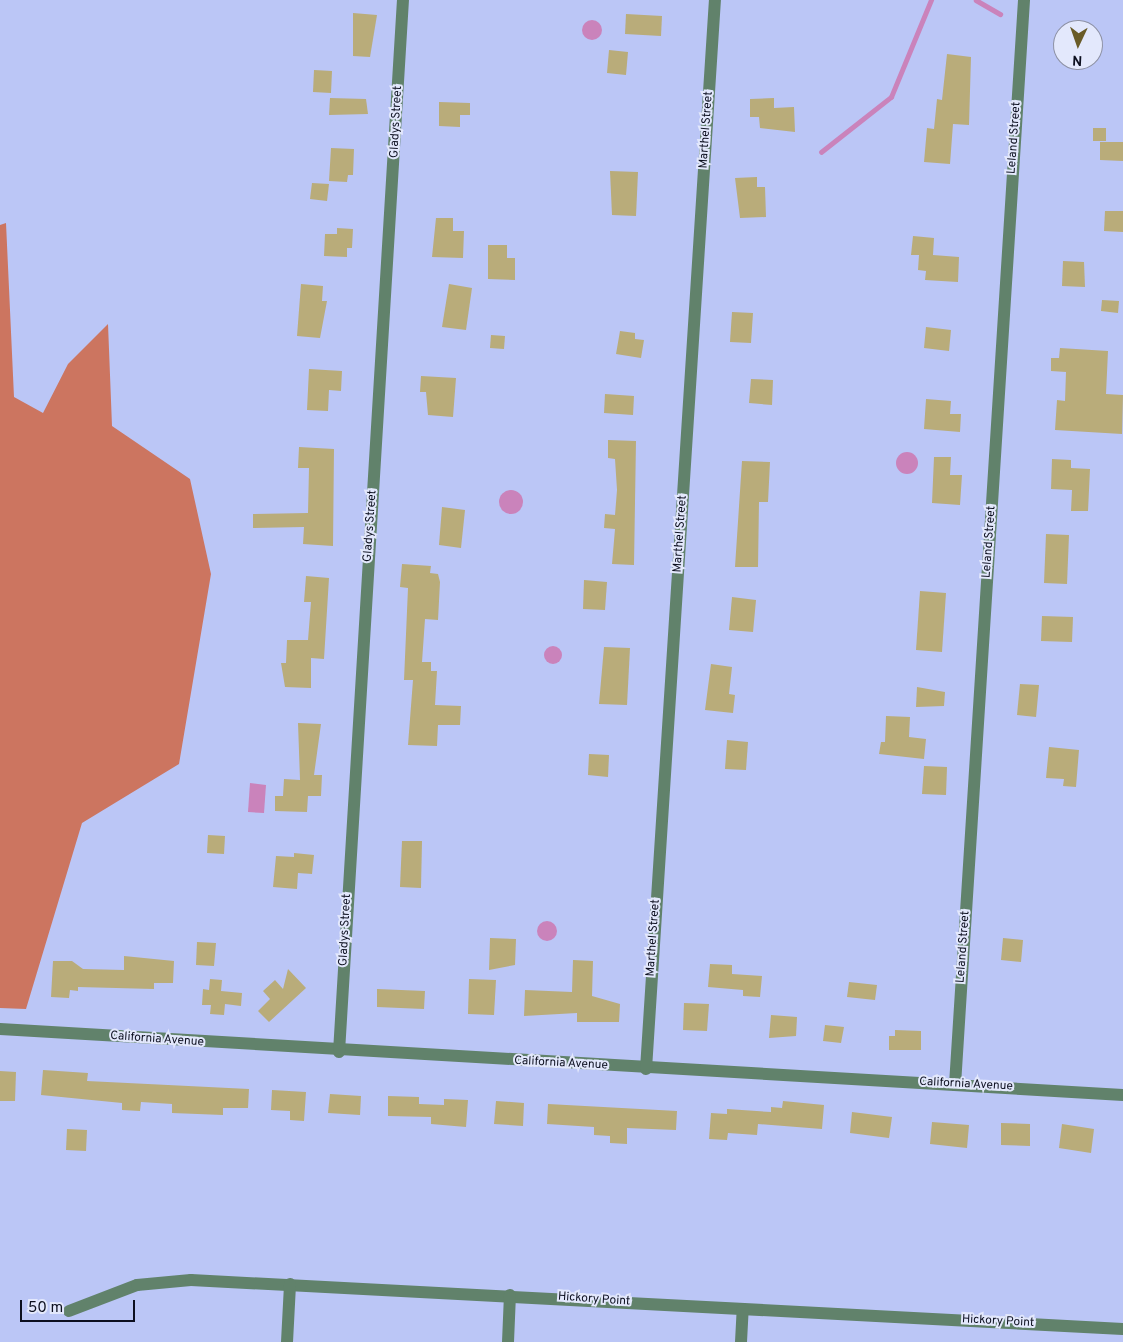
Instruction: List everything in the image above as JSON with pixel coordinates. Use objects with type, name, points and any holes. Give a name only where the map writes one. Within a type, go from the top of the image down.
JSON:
[{"type":"street","name":"Gladys Street","points":[[339,1052],[403,0]]},
{"type":"street","name":"Marthel Street","points":[[646,1069],[714,0]]},
{"type":"street","name":"Leland Street","points":[[956,1085],[1024,0]]},
{"type":"street","name":"California Avenue","points":[[0,1029],[339,1052],[1123,1094]]},
{"type":"street","name":"Hickory Point","points":[[69,1311],[153,1282],[290,1284],[1123,1329]]},
{"type":"street","points":[[287,1342],[290,1284]]},
{"type":"street","points":[[508,1342],[510,1295]]},
{"type":"street","points":[[741,1342],[744,1309]]},
{"type":"shaded area","points":[[592,20],[599,23],[602,30],[599,37],[592,40],[585,37],[582,30],[585,23]]},
{"type":"shaded area","points":[[6,223],[14,397],[43,413],[68,364],[108,324],[112,426],[190,479],[211,574],[179,764],[82,823],[26,1009],[0,1008],[0,225]]},
{"type":"shaded area","points":[[907,452],[915,455],[918,463],[915,471],[907,474],[899,471],[896,463],[899,455]]},
{"type":"shaded area","points":[[511,490],[520,493],[523,502],[520,511],[511,514],[502,511],[499,502],[502,493]]},
{"type":"shaded area","points":[[549,646],[557,646],[562,651],[560,662],[549,664],[544,659],[544,651]]},
{"type":"shaded area","points":[[250,783],[266,785],[264,813],[248,812]]},
{"type":"shaded area","points":[[547,921],[554,924],[557,931],[554,938],[547,941],[540,938],[537,931],[540,924]]},
{"type":"building","points":[[353,13],[377,15],[370,57],[353,56]]},
{"type":"building","points":[[626,14],[662,16],[661,36],[625,34]]},
{"type":"building","points":[[609,50],[628,52],[626,75],[607,73]]},
{"type":"building","points":[[947,54],[971,57],[969,125],[953,124],[950,164],[924,162],[927,128],[934,129],[937,99],[942,100]]},
{"type":"building","points":[[314,70],[332,71],[331,93],[313,92]]},
{"type":"building","points":[[330,98],[366,99],[368,114],[329,115]]},
{"type":"building","points":[[774,98],[774,108],[794,107],[795,132],[760,128],[759,117],[750,117],[750,99]]},
{"type":"building","points":[[439,102],[470,103],[470,115],[460,115],[460,127],[439,126]]},
{"type":"building","points":[[1093,128],[1106,128],[1106,141],[1093,141]]},
{"type":"building","points":[[1100,142],[1123,142],[1123,161],[1100,160]]},
{"type":"building","points":[[331,148],[354,149],[353,175],[348,175],[347,182],[329,181]]},
{"type":"building","points":[[610,171],[638,172],[636,216],[612,215]]},
{"type":"building","points":[[757,177],[757,187],[765,187],[766,217],[740,218],[735,178]]},
{"type":"building","points":[[312,183],[329,184],[327,201],[310,199]]},
{"type":"building","points":[[1105,211],[1123,211],[1123,232],[1104,231]]},
{"type":"building","points":[[436,218],[453,218],[453,231],[464,231],[463,258],[432,257]]},
{"type":"building","points":[[337,228],[353,229],[352,248],[347,248],[347,257],[324,256],[325,234],[337,234]]},
{"type":"building","points":[[913,236],[934,238],[933,255],[959,257],[958,282],[925,280],[926,271],[918,270],[919,255],[911,255]]},
{"type":"building","points":[[488,245],[507,245],[507,258],[515,258],[515,280],[488,279]]},
{"type":"building","points":[[1063,261],[1084,262],[1085,287],[1062,286]]},
{"type":"building","points":[[301,284],[323,286],[322,301],[327,301],[320,338],[297,336]]},
{"type":"building","points":[[449,284],[472,288],[466,330],[442,327]]},
{"type":"building","points":[[1102,300],[1119,301],[1118,313],[1101,311]]},
{"type":"building","points":[[732,312],[753,313],[751,343],[730,342]]},
{"type":"building","points":[[926,327],[951,330],[949,351],[924,348]]},
{"type":"building","points":[[620,331],[635,333],[635,339],[644,340],[641,358],[616,354]]},
{"type":"building","points":[[491,335],[505,336],[504,349],[490,348]]},
{"type":"building","points":[[1060,348],[1108,351],[1106,394],[1123,395],[1122,434],[1055,430],[1057,400],[1065,401],[1066,372],[1051,371],[1051,358],[1059,358]]},
{"type":"building","points":[[309,369],[342,371],[341,391],[329,390],[328,411],[307,410]]},
{"type":"building","points":[[421,376],[456,378],[453,417],[428,415],[426,392],[420,392]]},
{"type":"building","points":[[751,379],[773,380],[772,405],[749,403]]},
{"type":"building","points":[[605,394],[634,396],[633,415],[604,413]]},
{"type":"building","points":[[926,399],[951,401],[950,414],[961,414],[960,432],[924,429]]},
{"type":"building","points":[[608,440],[636,441],[634,565],[612,564],[615,529],[604,528],[605,514],[615,515],[617,490],[615,459],[608,458]]},
{"type":"building","points":[[299,447],[334,449],[333,546],[303,544],[304,527],[253,528],[253,514],[308,513],[309,468],[298,468]]},
{"type":"building","points":[[934,457],[951,457],[950,475],[962,475],[960,505],[932,503]]},
{"type":"building","points":[[1052,459],[1071,460],[1071,468],[1090,469],[1088,511],[1071,511],[1072,490],[1051,489]]},
{"type":"building","points":[[742,461],[770,462],[768,502],[759,502],[758,567],[735,567]]},
{"type":"building","points":[[442,507],[465,510],[461,548],[439,545]]},
{"type":"building","points":[[1046,534],[1069,535],[1067,584],[1044,583]]},
{"type":"building","points":[[402,564],[431,566],[430,573],[438,574],[440,582],[438,620],[425,619],[422,662],[431,662],[431,671],[437,671],[435,705],[461,706],[460,725],[438,725],[437,746],[408,745],[413,680],[404,680],[408,588],[400,587]]},
{"type":"building","points":[[306,576],[329,578],[324,659],[311,658],[311,688],[285,687],[281,663],[286,663],[287,640],[308,640],[311,602],[304,602]]},
{"type":"building","points":[[584,580],[607,582],[605,610],[583,609]]},
{"type":"building","points":[[920,591],[946,593],[942,652],[916,650]]},
{"type":"building","points":[[732,597],[756,600],[753,632],[729,630]]},
{"type":"building","points":[[1042,616],[1073,617],[1072,642],[1041,641]]},
{"type":"building","points":[[604,647],[630,648],[627,705],[599,704]]},
{"type":"building","points":[[711,664],[732,667],[729,694],[735,695],[733,713],[705,710]]},
{"type":"building","points":[[1020,684],[1039,685],[1036,717],[1017,715]]},
{"type":"building","points":[[917,687],[945,692],[944,706],[916,707]]},
{"type":"building","points":[[886,716],[910,717],[909,737],[926,739],[924,759],[879,754],[881,742],[885,742]]},
{"type":"building","points":[[298,723],[321,724],[314,775],[322,775],[321,796],[308,796],[307,812],[275,811],[275,796],[283,796],[284,779],[300,780]]},
{"type":"building","points":[[727,740],[748,742],[746,770],[725,769]]},
{"type":"building","points":[[1049,747],[1079,750],[1076,787],[1063,786],[1064,779],[1046,778]]},
{"type":"building","points":[[589,754],[609,755],[608,777],[588,775]]},
{"type":"building","points":[[924,766],[947,767],[946,795],[922,794]]},
{"type":"building","points":[[208,835],[225,836],[224,854],[207,853]]},
{"type":"building","points":[[402,841],[422,841],[421,888],[400,887]]},
{"type":"building","points":[[294,853],[314,855],[312,874],[298,873],[297,889],[273,887],[276,856],[294,857]]},
{"type":"building","points":[[490,938],[516,939],[515,965],[489,970]]},
{"type":"building","points":[[1003,938],[1023,940],[1021,962],[1001,960]]},
{"type":"building","points":[[197,942],[216,943],[214,966],[196,965]]},
{"type":"building","points":[[124,956],[174,961],[173,983],[154,983],[154,989],[78,987],[78,991],[70,990],[69,998],[51,997],[53,961],[72,961],[83,969],[124,970]]},
{"type":"building","points":[[573,960],[593,961],[592,996],[620,1004],[619,1022],[577,1022],[577,1013],[524,1016],[525,990],[572,992]]},
{"type":"building","points":[[710,964],[732,965],[732,974],[762,976],[760,997],[743,996],[743,990],[708,987]]},
{"type":"building","points":[[288,969],[306,988],[269,1022],[258,1011],[270,999],[263,991],[275,980],[283,989]]},
{"type":"building","points":[[210,979],[222,980],[221,991],[242,993],[241,1006],[225,1004],[224,1015],[210,1014],[211,1005],[202,1005],[203,989],[209,990]]},
{"type":"building","points":[[469,979],[496,980],[494,1015],[468,1014]]},
{"type":"building","points":[[849,982],[877,985],[875,1000],[847,997]]},
{"type":"building","points":[[377,989],[425,991],[424,1009],[377,1007]]},
{"type":"building","points":[[684,1003],[709,1004],[707,1031],[683,1030]]},
{"type":"building","points":[[771,1015],[797,1017],[796,1036],[769,1038]]},
{"type":"building","points":[[825,1025],[844,1027],[841,1043],[823,1041]]},
{"type":"building","points":[[895,1030],[921,1031],[921,1050],[889,1050],[889,1036],[895,1036]]},
{"type":"building","points":[[43,1070],[88,1073],[87,1081],[249,1089],[248,1108],[223,1108],[223,1115],[172,1113],[172,1104],[141,1102],[140,1111],[122,1110],[122,1103],[41,1095]]},
{"type":"building","points":[[0,1071],[16,1072],[15,1101],[0,1101]]},
{"type":"building","points":[[272,1090],[306,1092],[304,1121],[290,1120],[290,1111],[271,1110]]},
{"type":"building","points":[[330,1094],[361,1096],[360,1115],[328,1113]]},
{"type":"building","points":[[388,1096],[419,1097],[419,1104],[444,1105],[444,1099],[468,1100],[466,1127],[431,1124],[431,1117],[388,1116]]},
{"type":"building","points":[[496,1101],[524,1103],[523,1126],[494,1124]]},
{"type":"building","points":[[783,1101],[824,1105],[822,1129],[758,1124],[757,1135],[728,1133],[727,1140],[709,1139],[711,1113],[727,1114],[727,1109],[771,1112],[771,1107],[782,1108]]},
{"type":"building","points":[[548,1104],[677,1111],[676,1130],[627,1128],[627,1144],[610,1143],[610,1136],[594,1135],[594,1127],[547,1124]]},
{"type":"building","points":[[852,1112],[892,1117],[889,1138],[850,1133]]},
{"type":"building","points":[[932,1122],[969,1125],[967,1148],[930,1144]]},
{"type":"building","points":[[1001,1123],[1030,1124],[1030,1146],[1001,1145]]},
{"type":"building","points":[[1062,1124],[1094,1129],[1091,1153],[1059,1148]]},
{"type":"building","points":[[67,1129],[87,1130],[86,1151],[66,1150]]},
{"type":"waterway","points":[[821,152],[891,97],[931,0]]},
{"type":"waterway","points":[[976,0],[1000,14]]}]
